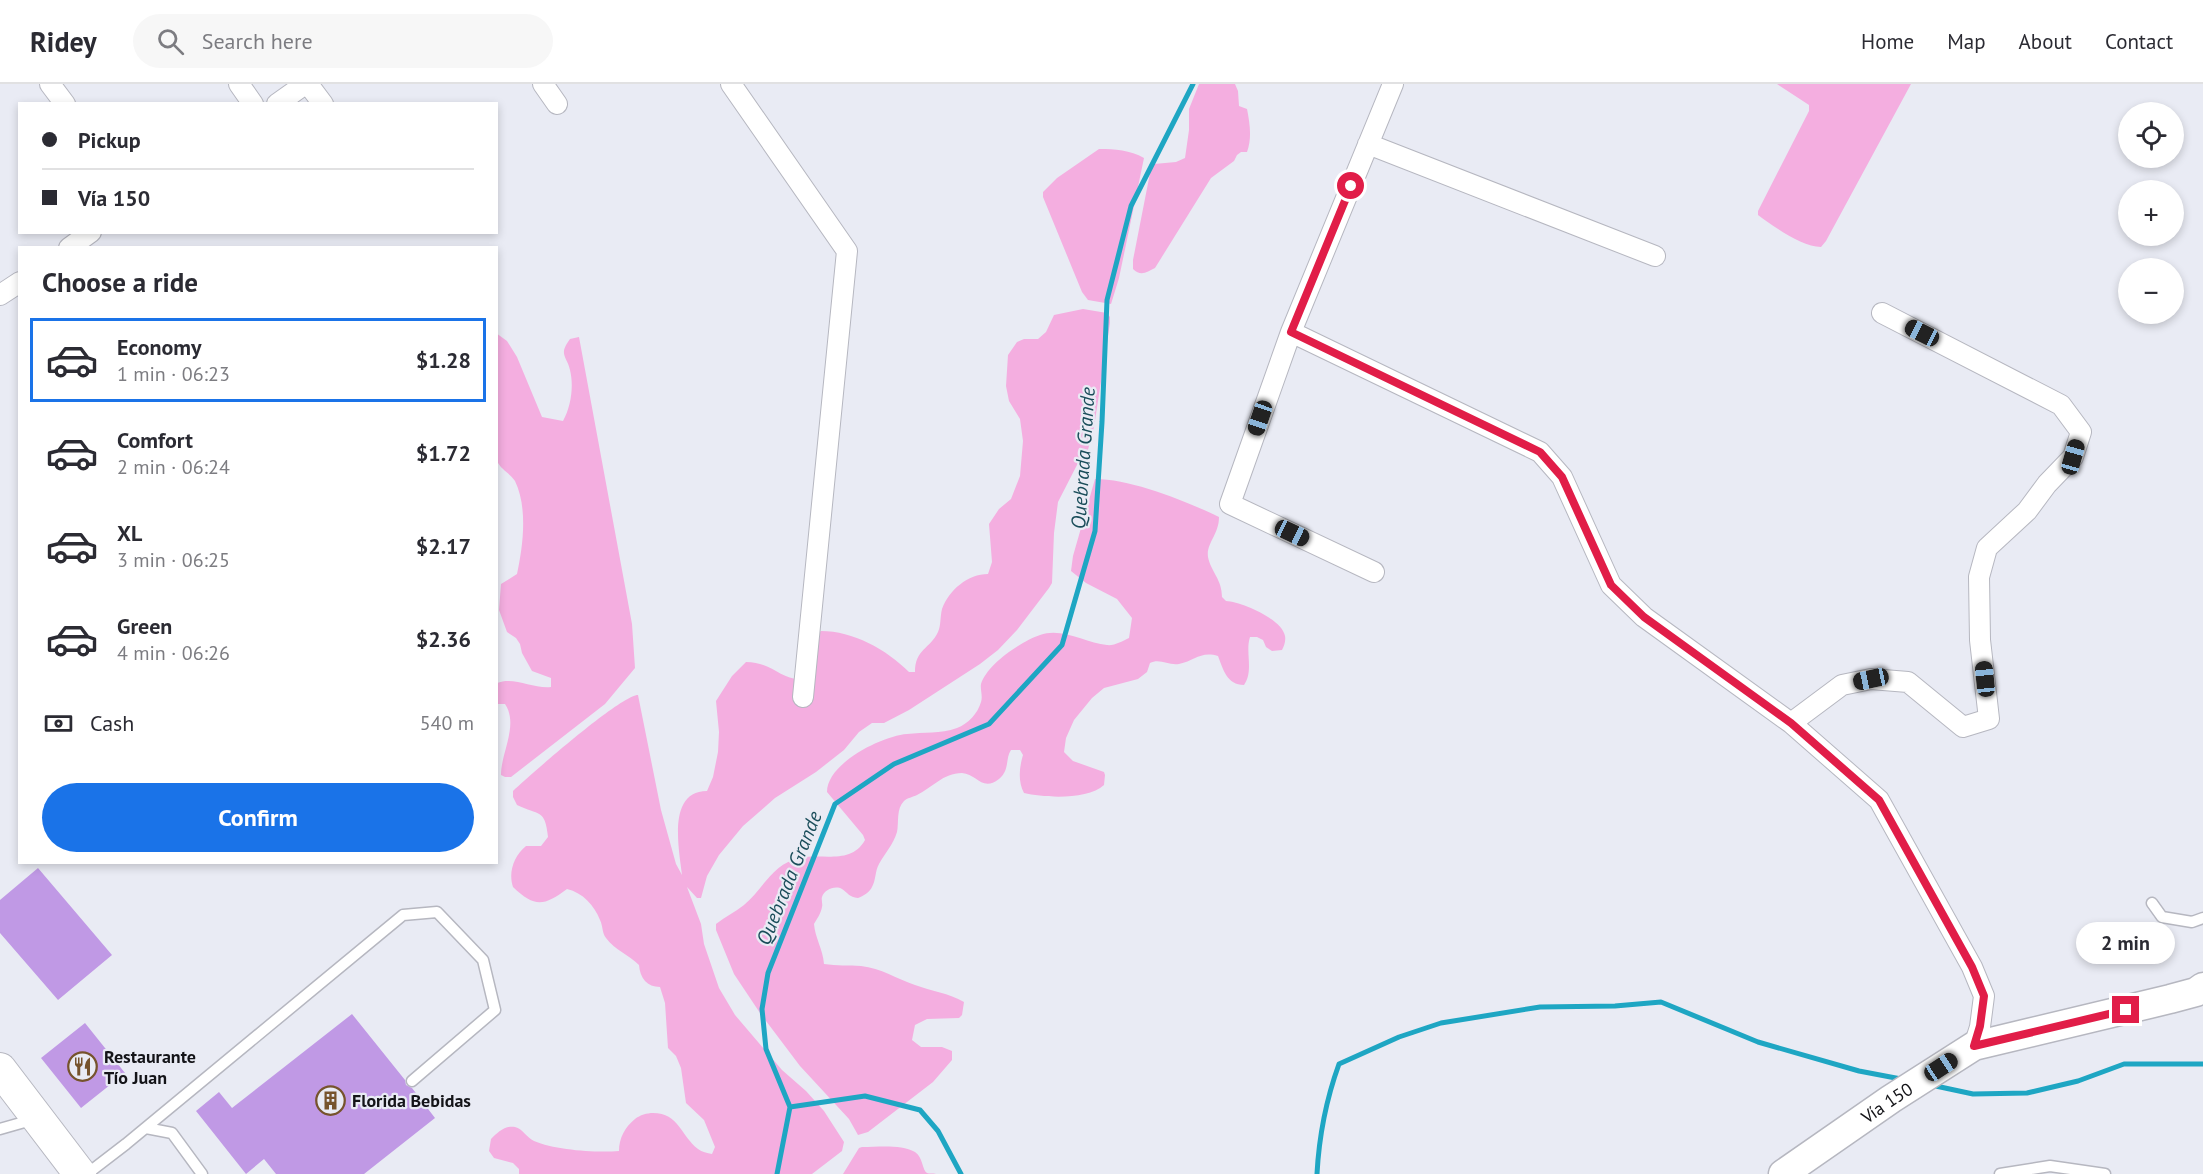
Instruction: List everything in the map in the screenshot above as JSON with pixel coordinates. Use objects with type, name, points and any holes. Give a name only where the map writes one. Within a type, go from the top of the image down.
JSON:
[{"type":"main road","name":"Vía 150","points":[[1784,1174],[1974,1046],[2170,999],[2196,992],[2203,987]]},
{"type":"main road","points":[[0,1069],[80,1174]]},
{"type":"street","points":[[50,84],[64,102]]},
{"type":"street","points":[[238,84],[252,102]]},
{"type":"street","points":[[280,102],[307,84],[321,102]]},
{"type":"street","points":[[543,84],[557,104]]},
{"type":"street","points":[[731,84],[847,251],[803,697]]},
{"type":"street","points":[[1374,572],[1230,504],[1291,332],[1393,84]]},
{"type":"street","points":[[1368,144],[1655,256]]},
{"type":"street","points":[[72,246],[88,234]]},
{"type":"street","points":[[0,295],[18,283]]},
{"type":"street","points":[[1791,723],[1842,685],[1871,679],[1908,682],[1963,727],[1989,719],[1980,640],[1979,588],[1979,577],[1987,548],[2027,511],[2047,484],[2073,457],[2080,432],[2061,405],[1881,313]]},
{"type":"street","points":[[1291,332],[1540,452],[1562,477],[1611,585],[1644,617],[1791,723],[1879,800],[1972,967],[1984,996],[1980,1026],[1974,1046]]},
{"type":"lane","points":[[2152,903],[2162,917],[2192,922],[2203,918]]},
{"type":"lane","points":[[87,1174],[146,1128],[403,915],[438,912],[483,960],[495,1010],[412,1081]]},
{"type":"lane","points":[[0,1129],[38,1119]]},
{"type":"lane","points":[[146,1128],[172,1133],[202,1174]]},
{"type":"lane","points":[[2000,1174],[2050,1166],[2105,1174]]},
{"type":"shaded area","points":[[1199,84],[1235,84],[1239,106],[1247,109],[1250,126],[1249,147],[1247,152],[1241,152],[1234,161],[1211,178],[1155,268],[1139,273],[1133,269],[1133,260],[1151,168],[1154,164],[1176,162],[1185,158],[1189,109]]},
{"type":"shaded area","points":[[1777,84],[1911,84],[1821,247],[1797,240],[1758,215],[1809,111],[1809,105]]},
{"type":"shaded area","points":[[1099,149],[1122,150],[1144,158],[1119,278],[1111,304],[1088,300],[1082,292],[1043,197],[1043,192],[1057,178]]},
{"type":"shaded area","points":[[1083,309],[1107,313],[1110,323],[1094,427],[1085,461],[1079,461],[1058,502],[1052,583],[1049,588],[1017,630],[998,650],[980,664],[909,710],[884,723],[872,723],[859,732],[844,750],[816,772],[775,798],[743,826],[719,855],[707,876],[701,898],[697,898],[687,887],[701,924],[704,944],[719,988],[735,1015],[782,1070],[824,1111],[844,1142],[842,1151],[812,1174],[519,1174],[519,1169],[513,1163],[494,1158],[489,1151],[491,1139],[508,1127],[515,1127],[534,1141],[553,1147],[599,1152],[619,1151],[621,1137],[628,1126],[639,1116],[651,1113],[669,1117],[701,1151],[712,1154],[715,1147],[704,1120],[686,1103],[681,1068],[676,1056],[668,1048],[665,1003],[660,987],[645,981],[639,965],[606,938],[598,915],[583,897],[567,889],[552,899],[540,902],[527,899],[513,887],[511,876],[518,855],[526,846],[541,846],[548,837],[543,817],[517,805],[513,791],[595,721],[628,698],[638,695],[661,810],[676,864],[682,875],[678,837],[681,811],[686,800],[694,794],[707,791],[713,777],[718,752],[716,701],[732,676],[746,662],[763,665],[789,678],[804,679],[815,637],[821,631],[857,638],[890,656],[909,672],[915,672],[917,658],[938,632],[942,609],[949,596],[967,580],[988,574],[992,562],[989,524],[999,509],[1011,499],[1020,476],[1023,441],[1020,419],[1009,401],[1006,386],[1008,355],[1017,342],[1024,339],[1038,339],[1046,332],[1054,315]]},
{"type":"shaded area","points":[[498,334],[507,341],[517,357],[542,417],[563,421],[570,403],[572,389],[569,365],[564,352],[570,339],[579,337],[632,624],[635,668],[605,704],[511,777],[501,775],[510,721],[505,704],[498,704],[498,683],[510,681],[551,687],[551,678],[532,671],[522,653],[520,644],[507,632],[499,610],[501,584],[517,574],[523,527],[522,503],[515,481],[498,462]]},
{"type":"shaded area","points":[[1095,479],[1141,487],[1191,504],[1219,517],[1208,557],[1220,585],[1222,597],[1226,601],[1242,604],[1260,612],[1277,624],[1285,636],[1284,645],[1282,650],[1272,651],[1266,647],[1263,640],[1250,637],[1249,668],[1244,685],[1230,679],[1218,656],[1207,655],[1179,664],[1150,663],[1147,672],[1138,679],[1104,688],[1092,698],[1074,720],[1066,738],[1064,752],[1073,761],[1104,772],[1104,785],[1097,790],[1066,796],[1024,793],[1020,775],[1023,755],[1020,750],[1011,750],[1005,772],[993,783],[984,783],[962,773],[949,775],[901,804],[895,837],[879,864],[870,891],[858,898],[836,888],[823,894],[819,916],[814,924],[824,964],[875,969],[964,1002],[962,1015],[959,1018],[927,1019],[915,1025],[912,1040],[921,1047],[942,1047],[952,1051],[952,1060],[933,1082],[868,1132],[858,1135],[849,1119],[800,1066],[760,1013],[734,974],[716,930],[716,924],[751,899],[769,877],[783,865],[800,858],[844,855],[859,848],[865,840],[863,835],[827,792],[829,781],[846,761],[871,746],[896,736],[944,731],[965,724],[980,706],[981,684],[990,669],[1006,654],[1033,638],[1048,633],[1057,633],[1110,645],[1129,638],[1132,618],[1117,599],[1086,583],[1071,571],[1073,556]]},
{"type":"shaded area","points":[[889,1146],[909,1149],[918,1154],[927,1173],[936,1174],[843,1174],[859,1148]]},
{"type":"building","points":[[38,868],[112,955],[58,1000],[0,933],[0,900]]},
{"type":"building","name":"Florida Bebidas","points":[[352,1014],[405,1080],[406,1085],[412,1088],[435,1118],[364,1174],[276,1174],[264,1159],[246,1174],[196,1111],[219,1092],[232,1108]]},
{"type":"building","name":"Restaurante Tío Juan","points":[[85,1023],[125,1073],[81,1108],[41,1058]]},
{"type":"waterway","name":"Quebrada Grande","points":[[777,1174],[790,1107],[766,1049],[762,1009],[768,973],[835,804],[894,764],[989,724],[1062,645],[1095,531],[1107,300],[1131,206],[1193,84]]},
{"type":"waterway","points":[[1317,1174],[1324,1118],[1339,1064],[1399,1037],[1441,1023],[1540,1007],[1615,1006],[1661,1002],[1758,1042],[1859,1071],[1901,1079]]},
{"type":"waterway","points":[[1931,1085],[1973,1094],[2027,1093],[2078,1081],[2124,1064],[2203,1064]]},
{"type":"waterway","points":[[790,1107],[865,1096],[920,1110],[938,1131],[961,1174]]},
{"type":"place","name":"Restaurante Tío Juan","points":[[83,1066]]},
{"type":"place","name":"Florida Bebidas","points":[[331,1100]]},
{"type":"route","points":[[1351,186],[1291,332],[1540,452],[1562,477],[1611,585],[1644,617],[1791,723],[1879,800],[1972,967],[1984,996],[1980,1026],[1974,1046],[2126,1010]]}]
